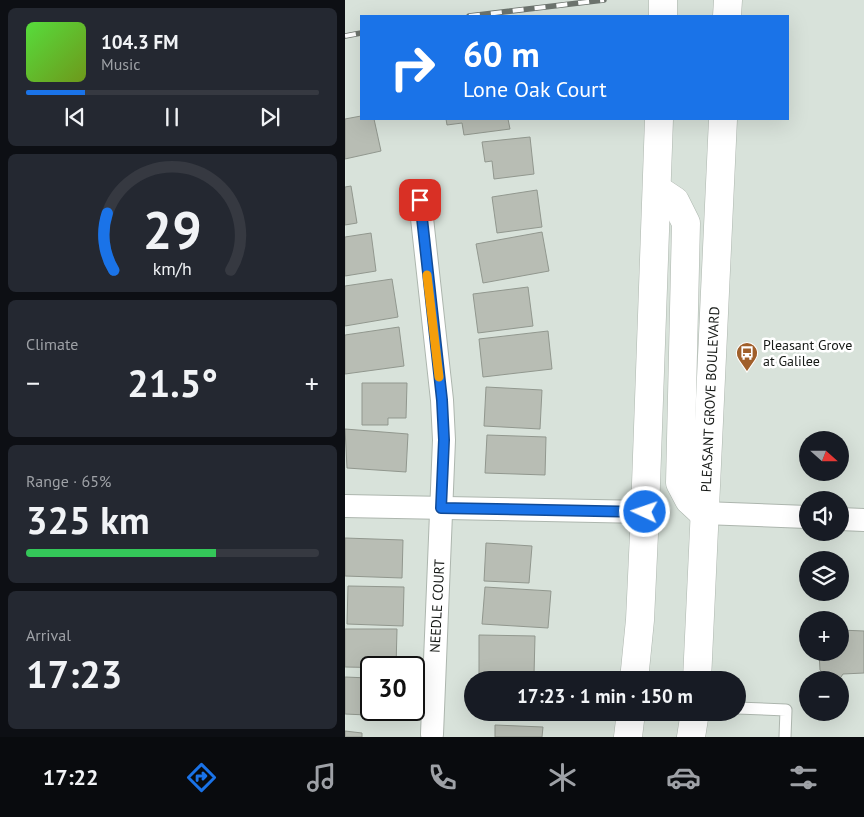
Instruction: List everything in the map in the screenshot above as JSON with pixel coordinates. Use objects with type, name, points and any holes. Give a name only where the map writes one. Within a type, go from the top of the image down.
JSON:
[{"type":"main road","points":[[663,0],[663,15]]},
{"type":"main road","points":[[727,15],[728,0]]},
{"type":"main road","points":[[635,671],[640,620],[645,512],[659,120]]},
{"type":"main road","name":"PLEASANT GROVE BOULEVARD","points":[[698,671],[704,571],[703,513],[723,120]]},
{"type":"main road","points":[[657,189],[675,201],[686,223],[680,483],[689,500],[703,513]]},
{"type":"main road","points":[[628,737],[630,721]]},
{"type":"main road","points":[[691,737],[694,721]]},
{"type":"street","name":"NEEDLE COURT","points":[[420,200],[442,400],[444,440],[432,734]]},
{"type":"street","points":[[345,506],[645,512]]},
{"type":"street","points":[[703,513],[799,517]]},
{"type":"street","points":[[849,519],[864,520]]},
{"type":"lane","points":[[746,708],[786,710],[785,737]]},
{"type":"building","points":[[360,116],[360,120],[374,120],[381,151],[345,159],[345,119]]},
{"type":"building","points":[[446,120],[508,120],[510,129],[464,135],[462,123],[447,125]]},
{"type":"building","points":[[530,137],[534,174],[494,179],[492,161],[485,162],[482,142]]},
{"type":"building","points":[[351,186],[357,223],[345,225],[345,187]]},
{"type":"building","points":[[537,190],[542,227],[497,233],[492,197]]},
{"type":"building","points":[[542,232],[549,271],[483,283],[476,244]]},
{"type":"building","points":[[371,233],[376,271],[345,276],[345,237]]},
{"type":"building","points":[[392,279],[398,317],[345,326],[345,286]]},
{"type":"building","points":[[528,287],[533,326],[478,333],[473,294]]},
{"type":"building","points":[[399,327],[404,366],[345,374],[345,335]]},
{"type":"building","points":[[548,331],[552,369],[483,377],[479,339]]},
{"type":"building","points":[[362,383],[407,383],[406,418],[388,418],[388,425],[362,425]]},
{"type":"building","points":[[486,387],[542,390],[540,429],[484,426]]},
{"type":"building","points":[[345,429],[408,434],[406,472],[347,468]]},
{"type":"building","points":[[487,435],[546,437],[545,475],[485,473]]},
{"type":"building","points":[[345,538],[403,540],[402,578],[345,576]]},
{"type":"building","points":[[486,543],[532,546],[529,583],[484,581]]},
{"type":"building","points":[[348,586],[404,587],[403,626],[347,624]]},
{"type":"building","points":[[485,587],[551,591],[548,628],[482,624]]},
{"type":"building","points":[[345,629],[397,629],[396,656],[360,656],[360,667],[345,667]]},
{"type":"building","points":[[849,630],[864,631],[864,673],[849,674],[849,671],[820,670],[820,661],[849,661]]},
{"type":"building","points":[[479,635],[535,636],[534,671],[479,671]]},
{"type":"building","points":[[345,677],[360,678],[360,715],[345,714]]},
{"type":"building","points":[[495,725],[543,727],[542,737],[495,737]]},
{"type":"building","points":[[345,731],[362,733],[362,737],[345,737]]},
{"type":"railway","points":[[477,15],[604,0]]},
{"type":"railway","points":[[345,36],[360,33]]},
{"type":"slow traffic","points":[[427,275],[439,377]]},
{"type":"place","name":"Pleasant Grove at Galilee","points":[[747,372]]},
{"type":"route","points":[[420,200],[426,271],[442,400],[444,440],[441,508],[645,512]]}]
